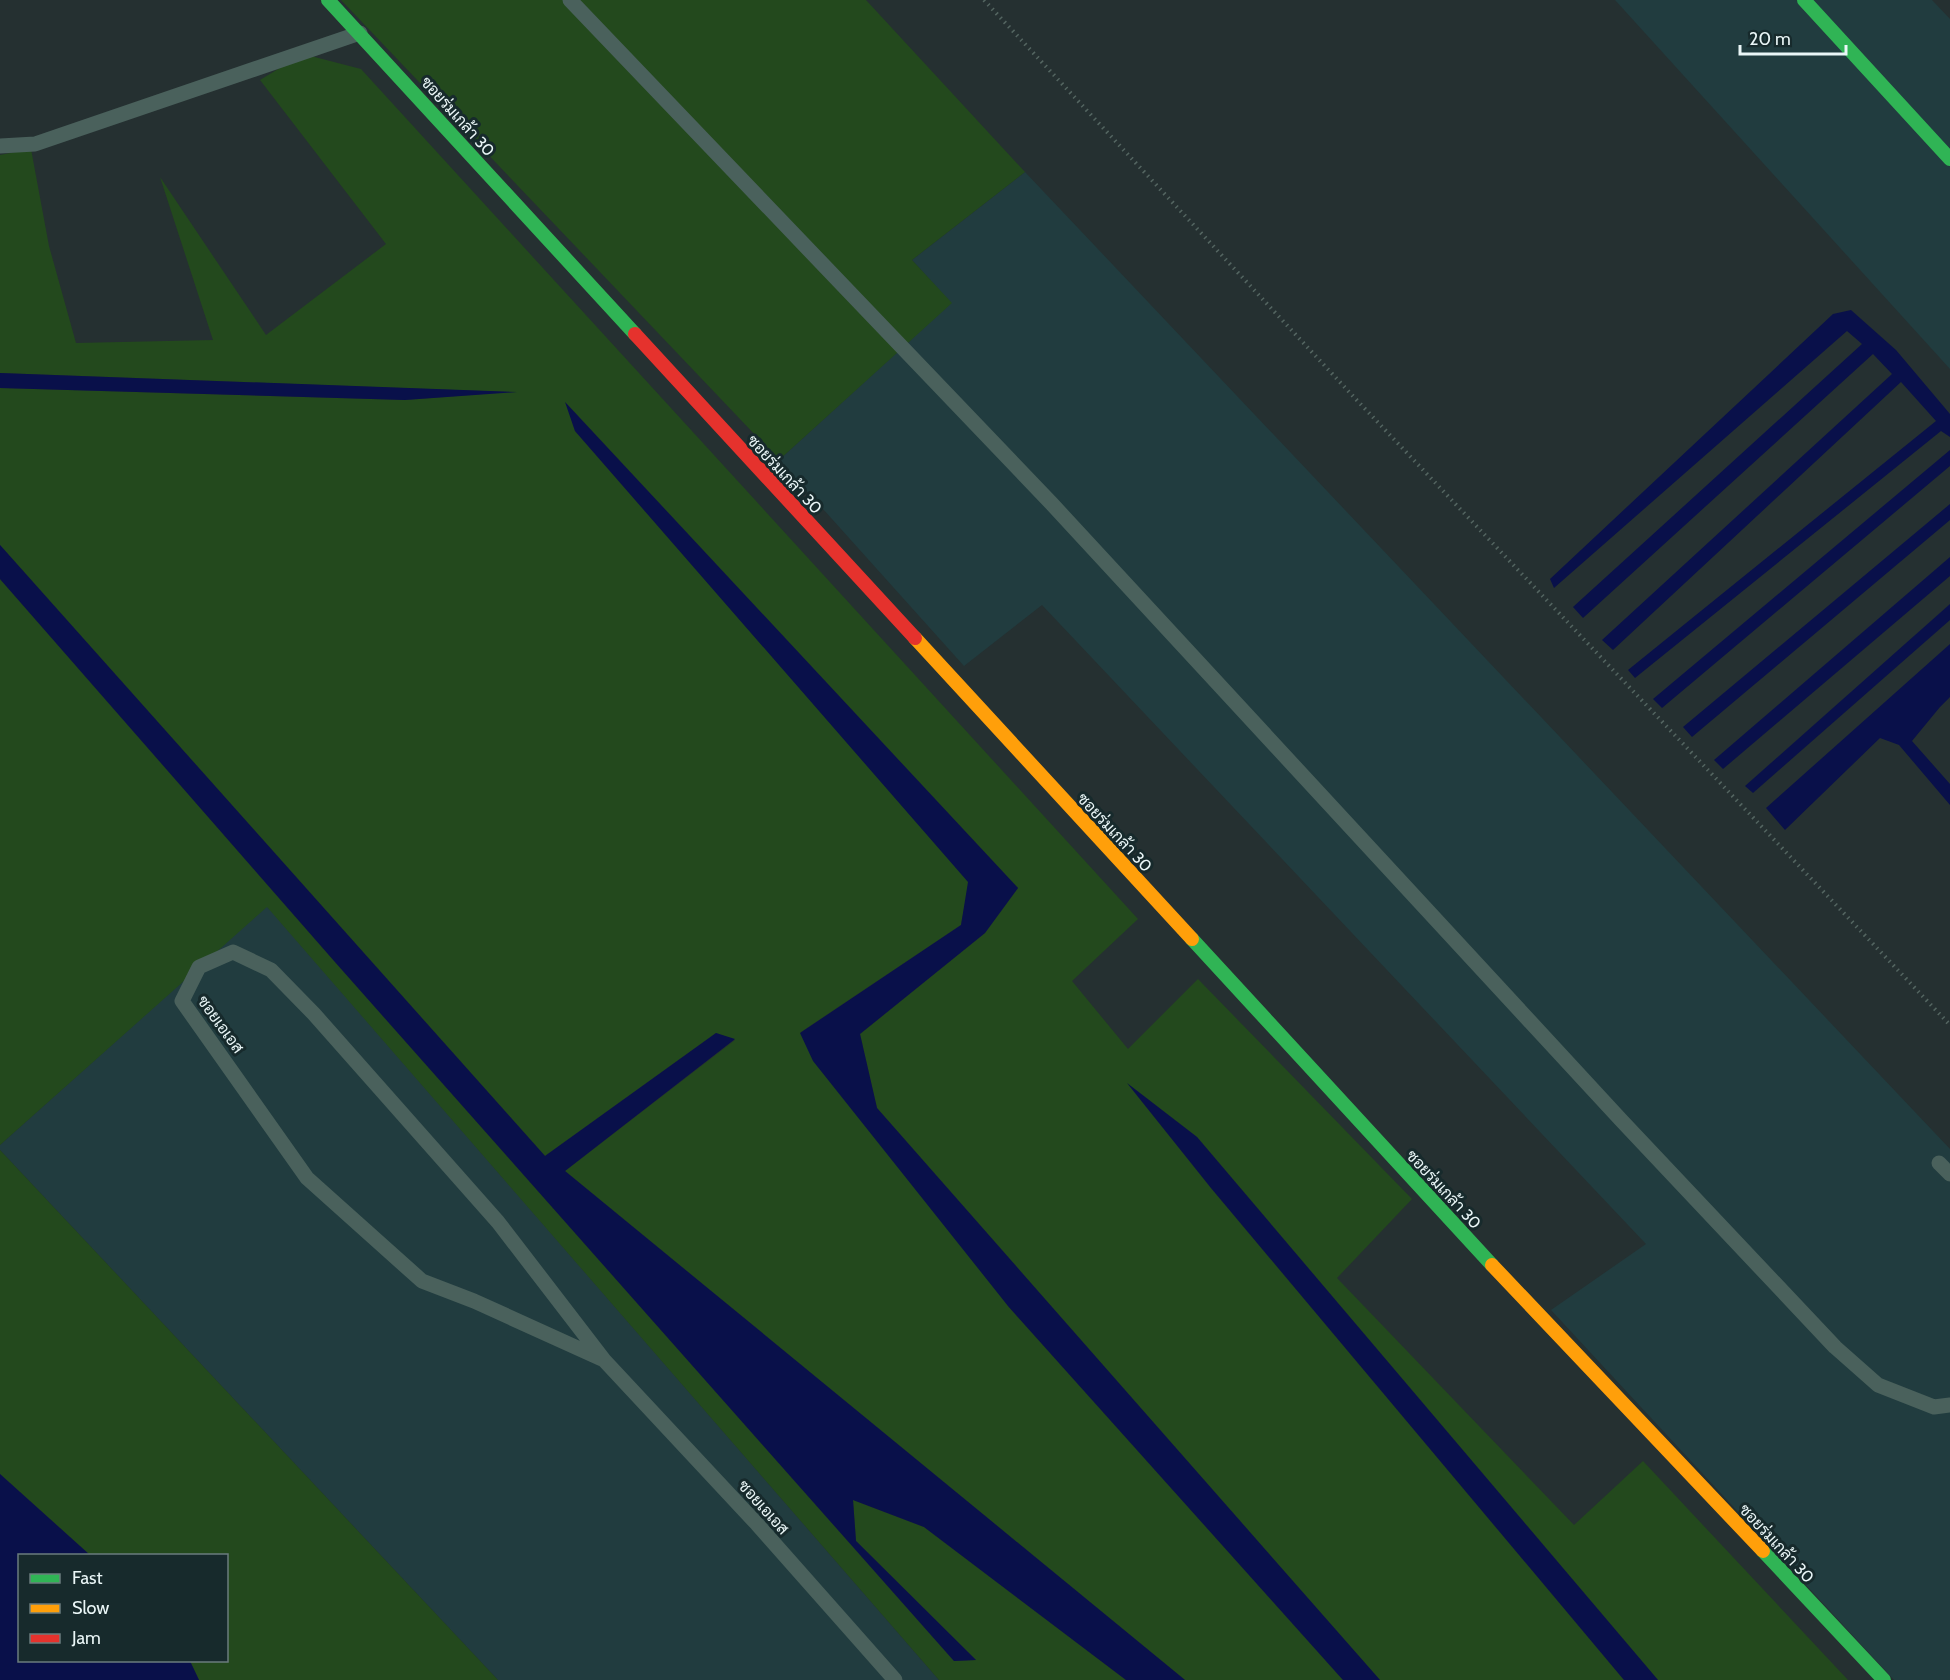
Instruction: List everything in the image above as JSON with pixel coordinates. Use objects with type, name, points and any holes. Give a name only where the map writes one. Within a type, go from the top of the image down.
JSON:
[{"type":"street","name":"ซอยร่มเกล้า 30","points":[[328,0],[1424,1192],[1884,1680]]},
{"type":"street","points":[[1804,0],[1950,159]]},
{"type":"lane","points":[[570,0],[1052,504],[1621,1120],[1835,1347],[1878,1385],[1934,1407],[1950,1405]]},
{"type":"lane","points":[[0,146],[35,144],[360,33]]},
{"type":"lane","name":"ซอยเอเอส","points":[[604,1360],[474,1301],[422,1281],[307,1178],[182,1001],[199,967],[233,952],[271,970],[314,1014],[498,1222],[604,1360],[757,1524],[896,1680]]},
{"type":"path","points":[[984,0],[1367,411],[1950,1025]]},
{"type":"shaded area","points":[[1615,0],[1932,0],[1950,19],[1950,369]]},
{"type":"shaded area","points":[[1025,172],[1950,1149],[1950,1680],[1894,1680],[1551,1310],[1646,1244],[1042,605],[964,666],[779,460],[951,303],[912,260]]},
{"type":"shaded area","points":[[1851,310],[1896,350],[1950,414],[1950,437],[1941,431],[1635,678],[1628,670],[1936,421],[1901,382],[1613,650],[1602,640],[1892,374],[1873,354],[1583,618],[1573,607],[1862,344],[1847,331],[1554,588],[1550,579],[1833,314]]},
{"type":"shaded area","points":[[0,373],[517,392],[405,400],[0,388]]},
{"type":"shaded area","points":[[565,402],[1018,888],[985,933],[860,1034],[877,1108],[1380,1680],[1343,1680],[1008,1306],[813,1061],[800,1033],[961,925],[968,882],[575,431]]},
{"type":"shaded area","points":[[1950,450],[1950,466],[1662,708],[1653,699]]},
{"type":"shaded area","points":[[1950,504],[1950,520],[1692,737],[1683,727]]},
{"type":"shaded area","points":[[0,545],[545,1156],[716,1033],[735,1039],[565,1171],[1185,1680],[1126,1680],[924,1527],[853,1500],[856,1541],[976,1660],[954,1661],[335,962],[0,579]]},
{"type":"shaded area","points":[[1950,557],[1950,576],[1723,769],[1714,760]]},
{"type":"shaded area","points":[[1950,604],[1950,620],[1753,793],[1745,786]]},
{"type":"shaded area","points":[[1950,644],[1950,697],[1912,741],[1950,784],[1950,805],[1899,745],[1880,738],[1785,830],[1766,808]]},
{"type":"shaded area","points":[[267,906],[939,1680],[498,1680],[0,1150],[0,1145]]},
{"type":"shaded area","points":[[1127,1083],[1197,1137],[1658,1680],[1624,1680],[1211,1188]]},
{"type":"shaded area","points":[[0,1474],[89,1554],[18,1554],[18,1662],[190,1662],[199,1680],[0,1680]]},
{"type":"green space","points":[[341,0],[866,0],[1025,172],[912,260],[952,303],[779,460]]},
{"type":"green space","points":[[303,54],[361,69],[1138,919],[1072,981],[1128,1049],[1198,979],[1412,1199],[1337,1278],[1574,1525],[1643,1461],[1848,1680],[1658,1680],[1197,1137],[1129,1085],[1211,1188],[1624,1680],[1380,1680],[877,1108],[860,1034],[985,933],[1018,888],[566,403],[575,431],[969,882],[961,925],[801,1032],[1008,1306],[1343,1680],[1185,1680],[565,1171],[735,1040],[716,1033],[545,1156],[0,545],[0,388],[405,400],[509,392],[0,373],[0,155],[31,149],[49,246],[76,343],[213,340],[160,177],[266,335],[386,244],[260,80]]},
{"type":"green space","points":[[0,579],[335,962],[954,1661],[976,1660],[856,1541],[853,1500],[924,1527],[1126,1680],[939,1680],[267,907],[0,1145]]},
{"type":"green space","points":[[0,1150],[498,1680],[199,1680],[190,1662],[228,1662],[228,1554],[89,1554],[0,1474]]},
{"type":"traffic: fast","points":[[328,0],[635,334]]},
{"type":"traffic: fast","points":[[1804,0],[1950,159]]},
{"type":"traffic: fast","points":[[1192,939],[1492,1265]]},
{"type":"traffic: fast","points":[[1763,1551],[1884,1680]]},
{"type":"traffic: slow","points":[[915,638],[1192,939]]},
{"type":"traffic: slow","points":[[1492,1265],[1763,1551]]},
{"type":"traffic: jam","points":[[635,334],[915,638]]}]
